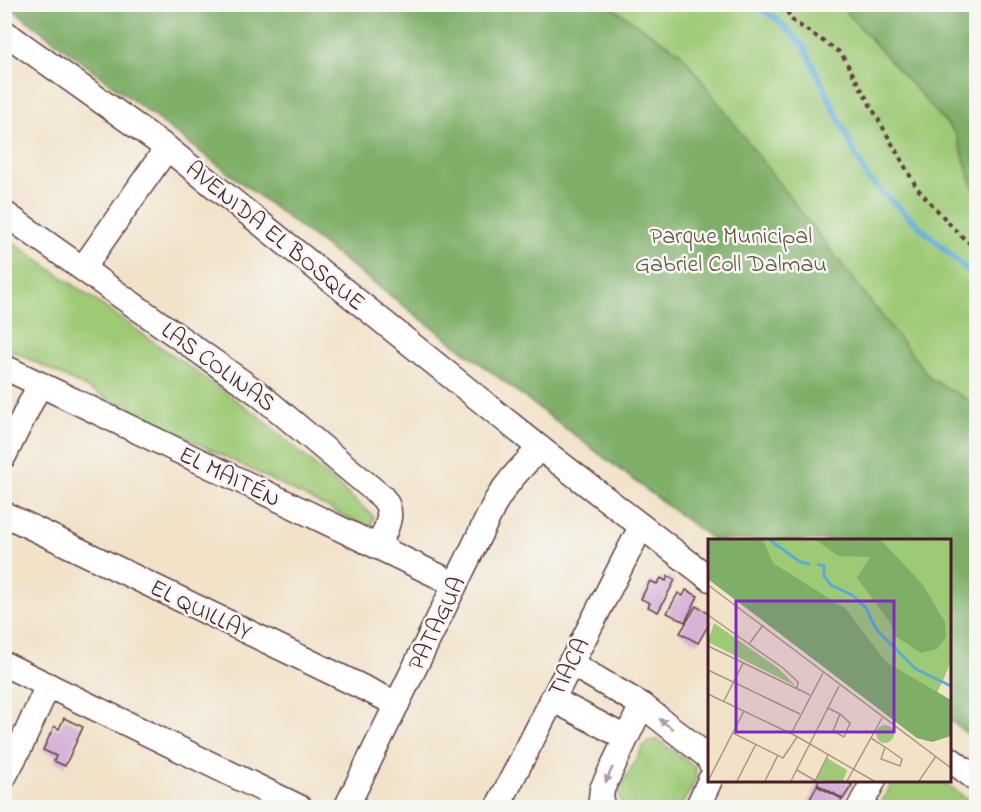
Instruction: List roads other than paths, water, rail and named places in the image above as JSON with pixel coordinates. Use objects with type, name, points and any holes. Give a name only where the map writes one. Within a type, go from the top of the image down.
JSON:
[{"type":"street","name":"AVENIDA EL BOSQUE","points":[[4,32],[167,148],[540,448],[708,577]]},
{"type":"street","points":[[83,268],[167,148]]},
{"type":"street","name":"LAS COLINAS","points":[[4,213],[259,394],[382,497],[387,502],[390,515],[378,547]]},
{"type":"street","name":"EL MAITÉN","points":[[4,367],[455,584]]},
{"type":"street","points":[[4,456],[40,384]]},
{"type":"street","name":"PATAGUA","points":[[346,807],[503,488],[540,448]]},
{"type":"street","name":"EL QUILLAY","points":[[4,514],[397,704]]},
{"type":"street","name":"TIACA","points":[[496,807],[641,527]]},
{"type":"street","points":[[570,663],[642,705],[708,757]]},
{"type":"street","points":[[4,664],[301,807]]},
{"type":"street","points":[[4,777],[48,685]]},
{"type":"street","points":[[552,699],[626,738]]},
{"type":"street","points":[[600,807],[602,789],[642,705]]},
{"type":"street","points":[[951,760],[976,778]]},
{"type":"street","points":[[697,807],[709,782]]},
{"type":"street","points":[[859,807],[873,782]]},
{"type":"waterway","points":[[750,4],[776,18],[804,46],[867,178],[976,278]]},
{"type":"park label","name":"Parque Municipal Gabriel Coll Dalmau","points":[[731,249]]}]
